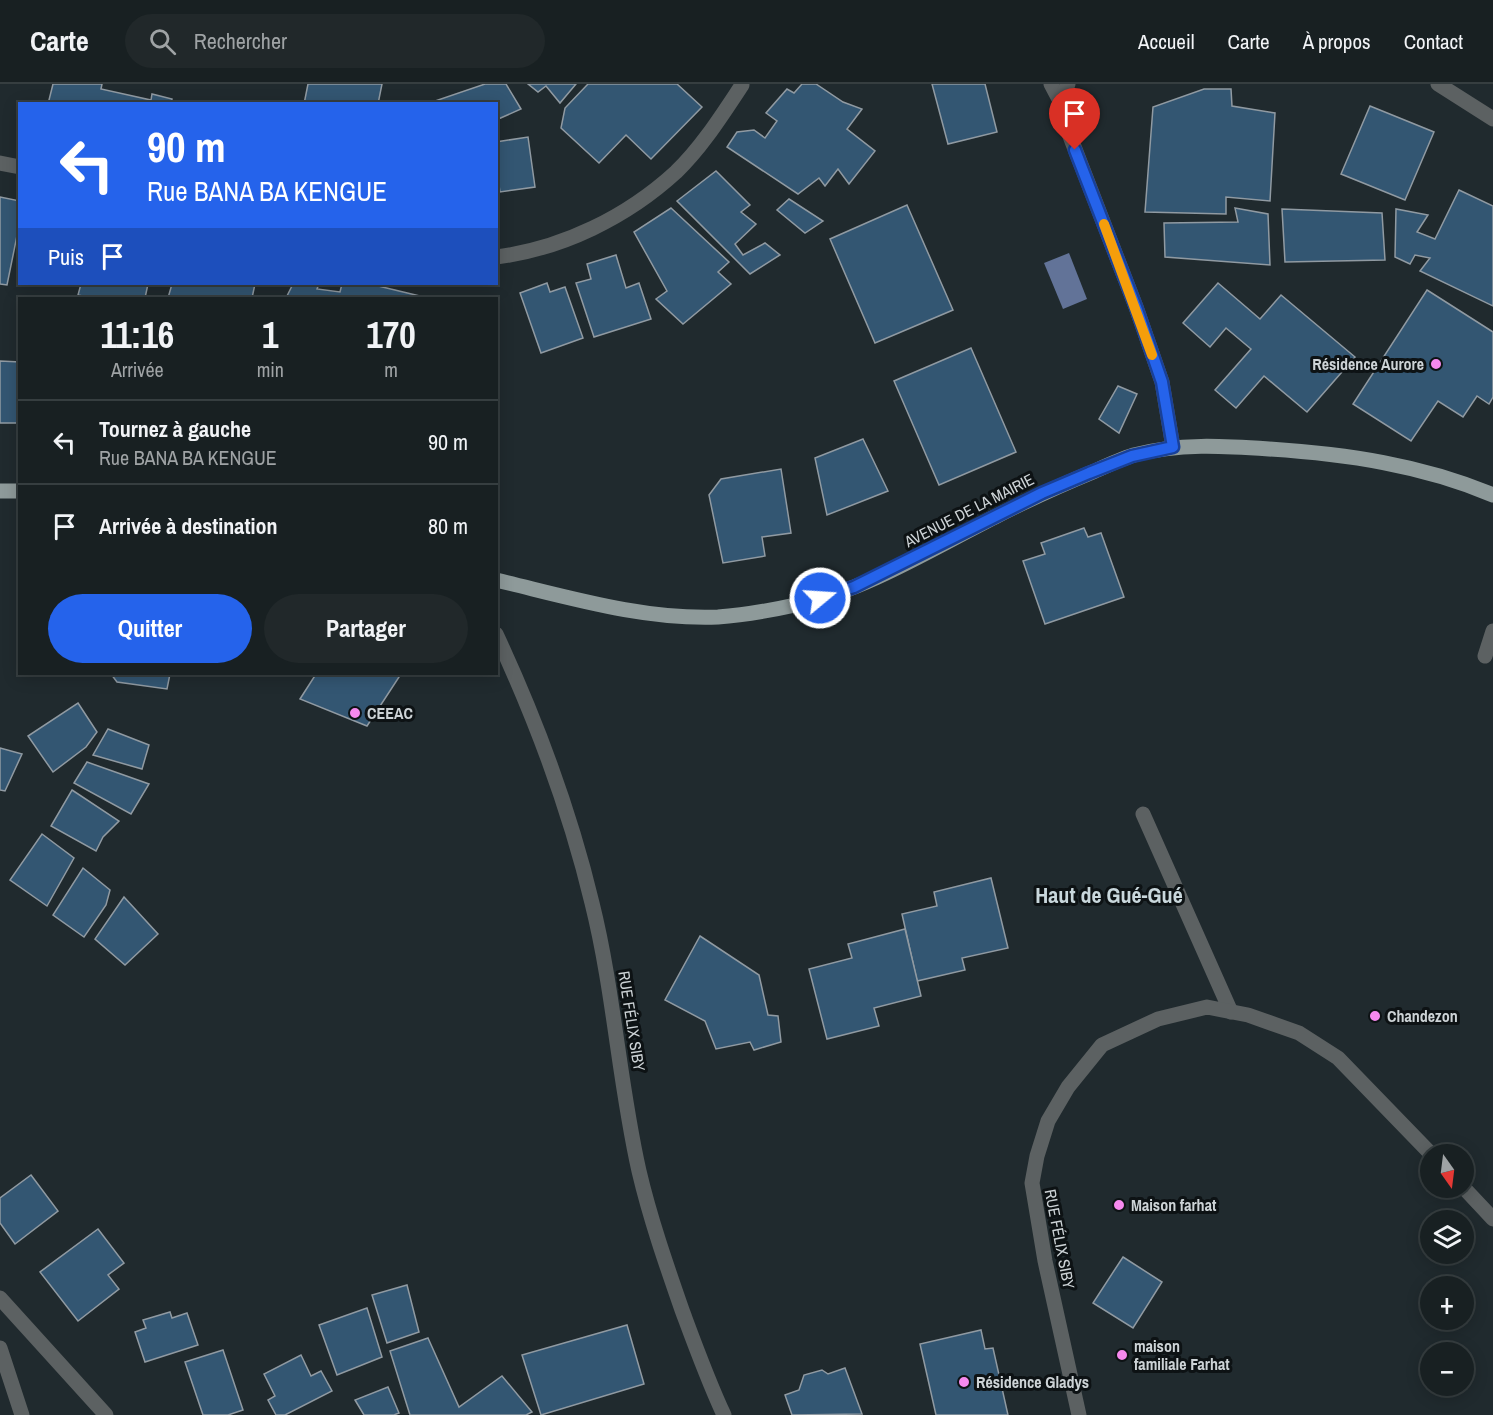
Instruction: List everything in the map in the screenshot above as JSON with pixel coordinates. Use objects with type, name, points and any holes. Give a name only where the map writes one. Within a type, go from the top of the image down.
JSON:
[{"type":"main road","name":"AVENUE DE LA MAIRIE","points":[[498,579],[618,607],[677,616],[717,617],[803,604],[854,587],[1042,493],[1089,473],[1132,456],[1173,447],[1242,447],[1344,455],[1435,474],[1493,495]]},
{"type":"main road","points":[[0,490],[18,491]]},
{"type":"street","points":[[1051,84],[1060,101],[1068,131],[1136,307],[1162,382],[1173,447]]},
{"type":"street","points":[[1060,101],[1068,84]]},
{"type":"street","points":[[1438,84],[1493,119]]},
{"type":"street","points":[[498,257],[551,246],[582,234],[642,198],[675,172],[696,150],[742,85]]},
{"type":"street","points":[[0,163],[18,167]]},
{"type":"street","points":[[1485,656],[1493,631]]},
{"type":"street","name":"RUE FÉLIX SIBY","points":[[498,639],[540,736],[586,880],[603,955],[639,1172],[666,1265],[724,1415]]},
{"type":"street","points":[[1143,814],[1231,1012]]},
{"type":"street","name":"RUE FÉLIX SIBY","points":[[1079,1415],[1045,1261],[1032,1183],[1037,1156],[1048,1121],[1068,1087],[1102,1045],[1158,1019],[1207,1007],[1248,1015],[1299,1033],[1338,1058],[1421,1144]]},
{"type":"street","points":[[1473,1198],[1493,1219]]},
{"type":"street","points":[[0,1298],[106,1415]]},
{"type":"street","points":[[0,1348],[22,1415]]},
{"type":"water","points":[[1069,253],[1087,299],[1063,309],[1044,263]]},
{"type":"building","points":[[53,84],[102,84],[101,89],[151,100],[152,94],[172,99],[171,102],[48,102]]},
{"type":"building","points":[[308,84],[382,84],[378,102],[304,102]]},
{"type":"building","points":[[485,84],[506,84],[521,109],[498,119],[498,102],[435,101]]},
{"type":"building","points":[[528,84],[576,84],[560,103],[546,86],[538,92]]},
{"type":"building","points":[[588,84],[677,84],[702,107],[651,159],[626,135],[599,163],[561,128],[565,108]]},
{"type":"building","points":[[802,84],[816,84],[843,102],[862,109],[847,129],[875,151],[849,184],[838,169],[825,186],[819,178],[798,194],[727,147],[737,132],[754,130],[765,138],[777,121],[766,113],[787,89],[794,93]]},
{"type":"building","points":[[932,84],[985,84],[997,132],[948,144]]},
{"type":"building","points":[[1204,89],[1231,89],[1232,106],[1275,113],[1270,201],[1226,197],[1226,214],[1145,212],[1153,107]]},
{"type":"building","points":[[1370,106],[1434,132],[1405,200],[1341,174]]},
{"type":"building","points":[[528,137],[535,187],[500,192],[498,142]]},
{"type":"building","points":[[716,171],[750,205],[741,212],[756,224],[735,244],[743,255],[765,243],[780,255],[750,274],[677,201]]},
{"type":"building","points":[[1459,190],[1493,206],[1493,306],[1420,271],[1430,258],[1415,255],[1410,264],[1395,257],[1396,209],[1428,215],[1417,232],[1435,239]]},
{"type":"building","points":[[0,197],[18,201],[18,231],[7,285],[0,284]]},
{"type":"building","points":[[789,199],[823,221],[805,233],[777,210]]},
{"type":"building","points":[[907,205],[953,310],[875,343],[830,239]]},
{"type":"building","points":[[671,208],[729,262],[718,272],[731,284],[683,324],[656,299],[667,291],[634,232]]},
{"type":"building","points":[[1235,208],[1268,214],[1270,265],[1165,257],[1164,223],[1238,222]]},
{"type":"building","points":[[1282,209],[1382,213],[1385,260],[1285,262]]},
{"type":"building","points":[[616,255],[626,288],[639,283],[651,319],[594,337],[576,283],[591,279],[587,264]]},
{"type":"building","points":[[547,283],[550,292],[565,287],[583,338],[541,353],[520,293]]},
{"type":"building","points":[[1218,283],[1260,319],[1281,295],[1355,357],[1307,412],[1264,376],[1236,408],[1215,390],[1251,349],[1226,328],[1210,347],[1183,323]]},
{"type":"building","points":[[81,285],[148,285],[145,297],[78,295]]},
{"type":"building","points":[[172,285],[255,285],[252,297],[168,297]]},
{"type":"building","points":[[292,285],[319,285],[317,289],[340,292],[342,285],[374,285],[424,297],[286,297]]},
{"type":"building","name":"Résidence Aurore","points":[[1427,290],[1493,332],[1493,397],[1489,404],[1477,396],[1463,417],[1438,401],[1411,441],[1353,404]]},
{"type":"building","points":[[971,348],[1016,452],[939,485],[894,381]]},
{"type":"building","points":[[0,361],[18,362],[18,423],[0,423]]},
{"type":"building","points":[[1118,386],[1137,394],[1119,433],[1099,419]]},
{"type":"building","points":[[863,439],[888,491],[827,515],[815,458]]},
{"type":"building","points":[[781,469],[791,533],[762,537],[765,556],[723,563],[709,495],[721,479]]},
{"type":"building","points":[[1084,528],[1088,537],[1101,533],[1124,597],[1045,624],[1023,561],[1045,554],[1041,543]]},
{"type":"building","points":[[112,675],[170,675],[167,689],[117,682]]},
{"type":"building","name":"CEEAC","points":[[315,675],[400,675],[367,726],[300,699]]},
{"type":"building","points":[[78,703],[97,732],[86,747],[53,772],[28,736]]},
{"type":"building","points":[[108,729],[149,745],[142,769],[93,755]]},
{"type":"building","points":[[0,748],[22,754],[5,791],[0,790]]},
{"type":"building","points":[[87,762],[149,784],[131,814],[74,783]]},
{"type":"building","points":[[72,790],[119,821],[103,837],[96,851],[51,826]]},
{"type":"building","points":[[42,834],[74,858],[47,906],[10,880]]},
{"type":"building","points":[[83,868],[110,890],[106,905],[84,937],[53,915]]},
{"type":"building","points":[[991,878],[1008,948],[962,958],[965,970],[917,981],[902,914],[937,906],[934,892]]},
{"type":"building","points":[[124,897],[158,934],[125,965],[95,939]]},
{"type":"building","points":[[905,929],[921,996],[874,1008],[879,1026],[827,1039],[809,969],[852,958],[848,944]]},
{"type":"building","points":[[700,936],[759,975],[768,1015],[778,1016],[781,1042],[754,1050],[750,1042],[716,1049],[705,1021],[665,1000]]},
{"type":"building","points":[[31,1175],[58,1211],[15,1244],[0,1223],[0,1198]]},
{"type":"building","points":[[98,1229],[124,1263],[108,1275],[119,1289],[78,1321],[40,1272]]},
{"type":"building","points":[[1123,1257],[1162,1282],[1133,1328],[1093,1303]]},
{"type":"building","points":[[407,1285],[419,1332],[387,1343],[372,1295]]},
{"type":"building","points":[[367,1308],[382,1357],[337,1375],[319,1325]]},
{"type":"building","points":[[170,1312],[172,1318],[187,1313],[198,1345],[145,1362],[135,1332],[146,1328],[143,1320]]},
{"type":"building","points":[[627,1325],[644,1384],[541,1415],[522,1355]]},
{"type":"building","name":"Résidence Gladys","points":[[981,1330],[985,1349],[993,1348],[1008,1415],[936,1415],[920,1344]]},
{"type":"building","points":[[428,1338],[459,1407],[502,1376],[532,1412],[526,1415],[410,1415],[390,1351]]},
{"type":"building","points":[[223,1350],[243,1410],[228,1415],[203,1415],[185,1362]]},
{"type":"building","points":[[301,1355],[311,1376],[321,1371],[332,1391],[285,1415],[276,1415],[268,1400],[275,1396],[264,1374]]},
{"type":"building","points":[[845,1368],[862,1414],[792,1415],[785,1395],[799,1390],[804,1375],[822,1370],[828,1374]]},
{"type":"building","points":[[388,1387],[399,1413],[364,1415],[355,1400]]},
{"type":"slow traffic","points":[[1104,224],[1152,355]]},
{"type":"place","name":"Résidence Aurore","points":[[1436,364]]},
{"type":"place","name":"CEEAC","points":[[355,713]]},
{"type":"place","name":"Chandezon","points":[[1375,1016]]},
{"type":"place","name":"Maison farhat","points":[[1119,1205]]},
{"type":"place","name":"maison familiale Farhat","points":[[1122,1355]]},
{"type":"place","name":"Résidence Gladys","points":[[964,1382]]},
{"type":"district","name":"Haut de Gué-Gué","points":[[1109,895]]},
{"type":"route","points":[[820,598],[854,587],[1042,493],[1132,456],[1173,447],[1162,382],[1136,307],[1075,150]]}]
